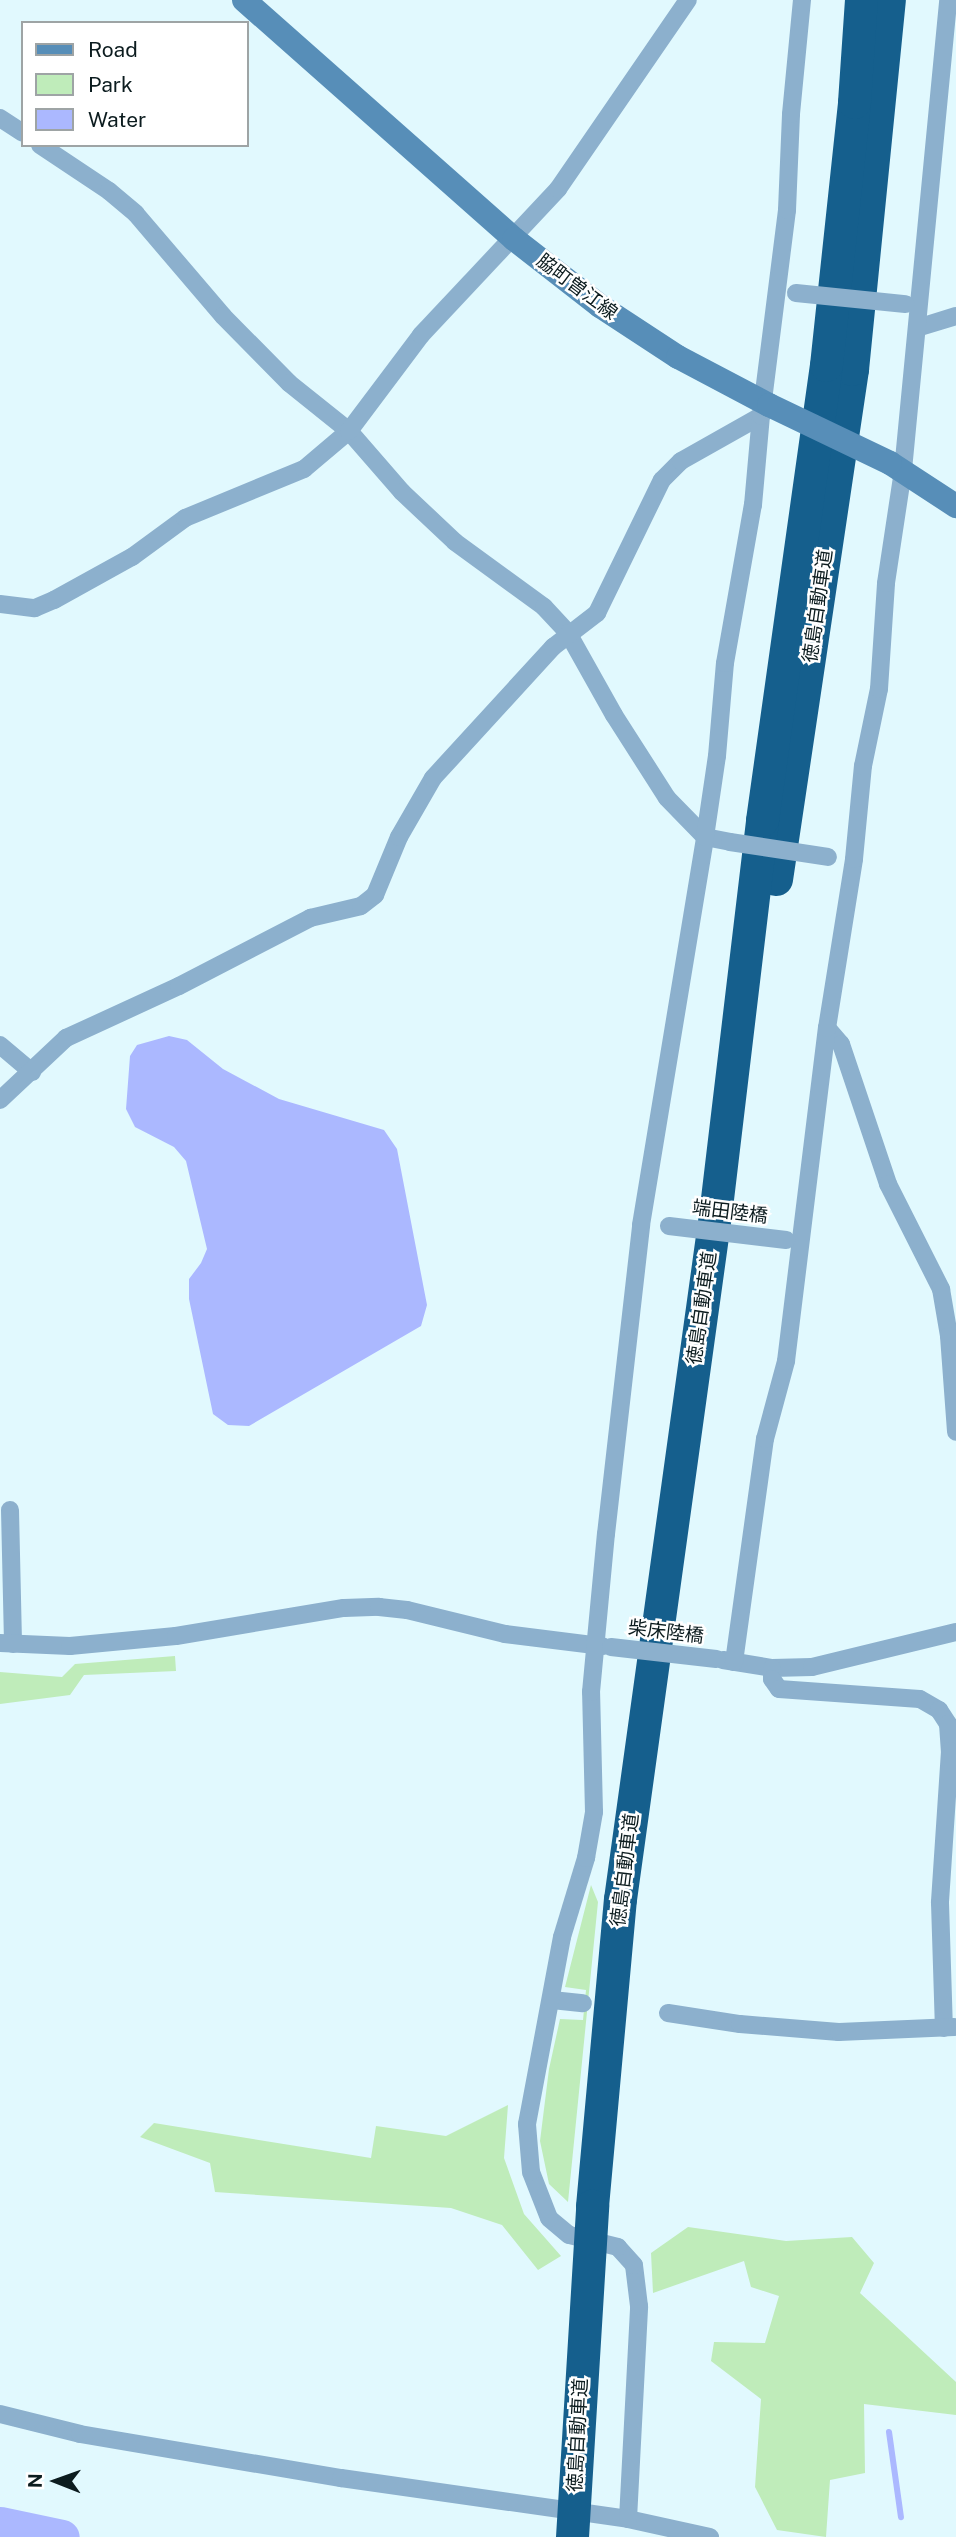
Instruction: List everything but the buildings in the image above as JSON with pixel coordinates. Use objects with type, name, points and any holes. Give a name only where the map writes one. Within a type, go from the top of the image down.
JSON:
[{"type":"highway","name":"徳島自動車道","points":[[572,2537],[592,2206],[620,1899],[716,1207],[762,820],[826,365],[854,102],[861,0]]},
{"type":"highway","name":"徳島自動車道","points":[[716,1207],[786,824],[852,369],[889,0]]},
{"type":"main road","name":"脇町曽江線","points":[[244,0],[514,239],[600,306],[678,357],[764,408],[896,467],[956,506]]},
{"type":"street","points":[[0,604],[35,608],[54,600],[132,557],[185,518],[224,499],[281,482],[304,470],[349,431],[421,335],[514,239],[558,189],[688,0]]},
{"type":"street","points":[[628,2519],[639,2306],[634,2265],[618,2247],[569,2235],[549,2218],[531,2172],[527,2124],[562,1937],[586,1858],[594,1812],[591,1692],[602,1646],[641,1225],[705,837],[725,663],[753,505],[764,408],[787,292],[802,0]]},
{"type":"street","points":[[734,1662],[765,1439],[786,1361],[793,1241],[854,859],[863,766],[878,689],[896,467],[917,328],[912,305],[948,0]]},
{"type":"street","points":[[0,118],[21,132]]},
{"type":"street","points":[[43,147],[109,191],[136,214],[223,316],[289,383],[349,431],[402,492],[455,542],[544,607],[568,633],[614,715],[667,798],[705,837],[854,859]]},
{"type":"street","points":[[787,292],[912,305]]},
{"type":"street","points":[[917,328],[956,316]]},
{"type":"street","points":[[0,1100],[66,1038],[75,1033],[179,986],[310,918],[361,906],[375,895],[399,837],[433,778],[568,633],[597,613],[662,480],[681,461],[764,408]]},
{"type":"street","points":[[827,1028],[841,1044],[888,1184],[949,1289],[949,1336],[956,1432]]},
{"type":"street","points":[[0,1045],[32,1072]]},
{"type":"street","name":"端田陸橋","points":[[641,1225],[793,1241]]},
{"type":"street","points":[[7,1644],[10,1510]]},
{"type":"street","name":"柴床陸橋","points":[[7,1644],[69,1646],[163,1637],[344,1608],[379,1608],[408,1610],[505,1634],[772,1668],[812,1667],[956,1632]]},
{"type":"street","points":[[668,2013],[740,2024],[839,2032],[950,2027],[940,1903],[950,1751],[948,1724],[939,1710],[920,1699],[779,1689],[772,1679],[772,1668]]},
{"type":"street","points":[[552,2000],[583,2003]]},
{"type":"street","points":[[0,2414],[80,2434],[131,2443],[341,2478],[628,2519],[710,2537]]},
{"type":"green space","points":[[175,1656],[176,1671],[84,1675],[70,1695],[0,1704],[0,1672],[62,1677],[75,1664]]},
{"type":"green space","points":[[591,1885],[598,1902],[568,2202],[549,2184],[540,2141],[549,2069],[560,2019],[583,2020],[586,1990],[565,1987]]},
{"type":"green space","points":[[508,2105],[504,2158],[524,2214],[561,2256],[538,2270],[502,2225],[451,2208],[215,2192],[210,2163],[140,2137],[154,2123],[371,2158],[376,2126],[446,2136]]},
{"type":"green space","points":[[688,2227],[786,2241],[852,2237],[874,2263],[860,2293],[956,2382],[956,2415],[864,2404],[865,2473],[830,2480],[826,2537],[777,2530],[755,2487],[761,2399],[711,2361],[714,2342],[765,2343],[779,2296],[751,2287],[744,2261],[653,2293],[651,2253]]},
{"type":"water","points":[[169,1036],[187,1040],[223,1069],[279,1099],[384,1130],[397,1149],[427,1305],[421,1326],[249,1426],[228,1425],[213,1414],[189,1299],[189,1279],[207,1249],[186,1161],[174,1147],[135,1127],[126,1109],[130,1056],[137,1045]]},
{"type":"waterway","points":[[889,2432],[901,2517]]},
{"type":"waterway","points":[[0,2524],[62,2537]]}]
